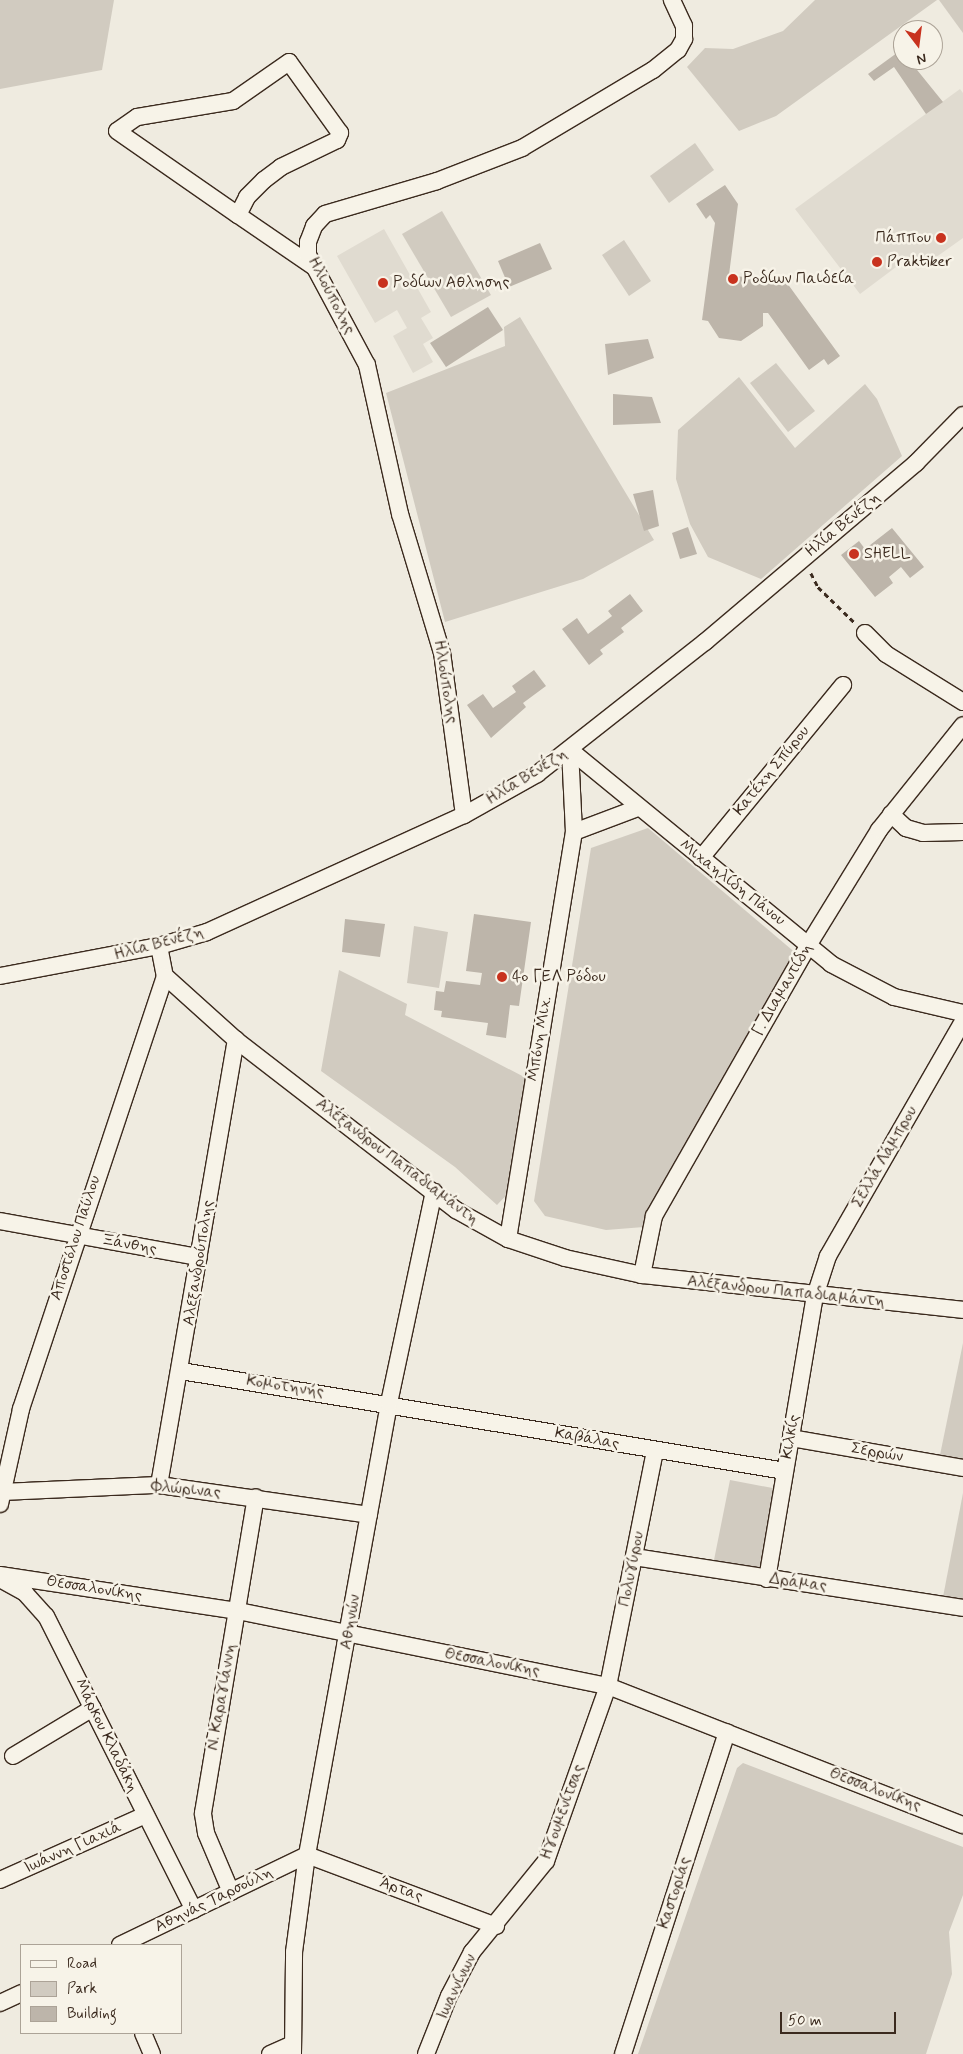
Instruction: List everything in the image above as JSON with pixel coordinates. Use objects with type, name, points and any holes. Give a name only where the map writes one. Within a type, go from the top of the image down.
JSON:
[{"type":"street","name":"Ηλιούπολης","points":[[464,815],[442,653],[400,514],[367,365],[314,267],[308,242],[314,226],[325,214],[437,181],[522,148],[668,59],[684,39],[684,26],[672,0]]},
{"type":"street","points":[[238,215],[247,197],[264,180],[281,167],[337,140],[340,133],[289,62],[233,101],[137,117],[117,131],[238,215],[314,267]]},
{"type":"street","name":"Ηλία Βενέζη","points":[[0,976],[159,946],[207,932],[464,815],[536,774],[570,750],[803,559],[916,463],[963,415]]},
{"type":"street","points":[[864,633],[886,654],[963,702]]},
{"type":"street","name":"Κατέχη Σπύρου","points":[[701,858],[843,685]]},
{"type":"street","name":"Γ. Διαμαντίδη","points":[[642,1275],[654,1216],[858,860],[891,814],[963,725]]},
{"type":"street","name":"Μιχαηλίδη Πάνου","points":[[570,750],[638,808],[809,944],[831,964],[894,997],[963,1013]]},
{"type":"street","name":"Μπόνη Μιχ.","points":[[508,1239],[574,832],[570,750]]},
{"type":"street","points":[[574,832],[638,808]]},
{"type":"street","points":[[891,814],[906,828],[923,833],[963,832]]},
{"type":"street","points":[[159,946],[165,976]]},
{"type":"street","name":"Αλέξανδρου Παπαδιαμάντη","points":[[165,976],[236,1040],[434,1192],[478,1225],[508,1239],[565,1258],[642,1275],[815,1296],[963,1310]]},
{"type":"street","name":"Αποστόλου Παύλου","points":[[1,1498],[20,1409],[76,1235],[165,976]]},
{"type":"street","name":"Σελλά Λάμπρου","points":[[815,1296],[828,1256],[963,1021]]},
{"type":"street","name":"Αλεξανδρούπολης","points":[[159,1485],[182,1370],[236,1040]]},
{"type":"street","name":"Αθηνών","points":[[292,2049],[294,1952],[307,1855],[350,1634],[389,1403],[434,1192]]},
{"type":"street","name":"Ξάνθης","points":[[0,1221],[199,1257]]},
{"type":"street","name":"Κιλκίς","points":[[767,1579],[815,1296]]},
{"type":"street","name":"Κομοτηνής","points":[[182,1370],[389,1403]]},
{"type":"street","name":"Καβάλας","points":[[389,1403],[655,1451],[785,1471]]},
{"type":"street","name":"Σερρών","points":[[791,1438],[963,1468]]},
{"type":"street","name":"Πολυγύρου","points":[[608,1686],[655,1451]]},
{"type":"street","name":"Φλώρινας","points":[[1,1498],[159,1485],[256,1497],[369,1515]]},
{"type":"street","name":"Ν. Καραγιάννη","points":[[231,1892],[206,1834],[202,1813],[256,1497]]},
{"type":"street","name":"Δράμας","points":[[634,1558],[963,1608]]},
{"type":"street","name":"Θεσσαλονίκης","points":[[0,1574],[238,1611],[608,1686],[963,1825]]},
{"type":"street","name":"Μάρκου Κλαδάκη","points":[[0,1579],[25,1593],[46,1616],[194,1910]]},
{"type":"street","name":"Ηγουμενίτσας","points":[[496,1926],[546,1860],[608,1686]]},
{"type":"street","points":[[14,1756],[93,1708]]},
{"type":"street","name":"Καστοριάς","points":[[623,2054],[727,1732]]},
{"type":"street","name":"Ιωάννη Γιαχιά","points":[[0,1880],[145,1815]]},
{"type":"street","name":"Αθηνάς Ταρσούλη","points":[[122,1944],[307,1855]]},
{"type":"street","name":"Άρτας","points":[[307,1855],[496,1926]]},
{"type":"street","name":"Ιωαννίνων","points":[[426,2054],[456,1981],[472,1952],[496,1926]]},
{"type":"street","points":[[0,2003],[20,1993]]},
{"type":"street","points":[[143,2034],[152,2054]]},
{"type":"street","points":[[270,2054],[292,2049]]},
{"type":"path","points":[[803,559],[818,587],[864,633]]},
{"type":"shaded area","points":[[960,89],[963,93],[963,238],[918,270],[908,258],[860,294],[795,209]]},
{"type":"shaded area","name":"Ροδίων Αθλησης","points":[[384,229],[431,312],[421,318],[433,338],[423,344],[433,362],[413,373],[393,336],[407,328],[397,310],[375,323],[337,256]]},
{"type":"green space","points":[[0,0],[114,0],[102,70],[0,89]]},
{"type":"green space","points":[[815,0],[937,0],[909,20],[893,20],[893,32],[776,116],[739,131],[687,67],[705,48],[733,49],[783,31]]},
{"type":"green space","points":[[939,0],[963,0],[963,33]]},
{"type":"green space","points":[[695,143],[714,170],[669,203],[650,176]]},
{"type":"green space","points":[[442,211],[491,295],[451,317],[402,234]]},
{"type":"green space","points":[[624,240],[651,281],[629,296],[602,255]]},
{"type":"green space","points":[[520,317],[654,540],[583,579],[445,622],[386,393],[505,346],[504,327]]},
{"type":"green space","points":[[776,363],[815,411],[788,432],[750,383]]},
{"type":"green space","points":[[739,377],[795,448],[865,384],[877,399],[902,456],[761,579],[708,557],[690,524],[676,479],[678,430]]},
{"type":"green space","points":[[648,828],[798,955],[644,1227],[606,1230],[545,1216],[534,1201],[591,848]]},
{"type":"green space","points":[[414,926],[448,932],[439,988],[407,983]]},
{"type":"green space","points":[[339,970],[407,1004],[405,1015],[528,1079],[514,1187],[497,1205],[455,1167],[321,1071]]},
{"type":"green space","points":[[963,1343],[963,1460],[940,1455]]},
{"type":"green space","points":[[730,1480],[778,1489],[762,1569],[714,1560]]},
{"type":"green space","points":[[963,1493],[963,1600],[943,1597]]},
{"type":"green space","points":[[743,1763],[963,1847],[963,1895],[949,1932],[952,1974],[926,2054],[638,2054],[737,1768]]},
{"type":"building","points":[[893,56],[893,68],[874,81],[868,74]]},
{"type":"building","points":[[896,70],[917,70],[943,102],[926,114]]},
{"type":"building","name":"Ροδίων Παιδεία","points":[[725,185],[738,204],[729,275],[787,283],[840,356],[828,365],[824,359],[809,370],[768,313],[763,313],[763,326],[741,341],[719,338],[708,321],[702,320],[715,223],[710,215],[706,219],[696,204]]},
{"type":"building","points":[[540,243],[552,269],[509,287],[498,261]]},
{"type":"building","points":[[488,307],[503,330],[446,367],[430,343]]},
{"type":"building","points":[[648,339],[654,358],[608,375],[605,344]]},
{"type":"building","points":[[613,394],[652,397],[661,423],[613,425]]},
{"type":"building","points":[[653,490],[659,526],[644,531],[633,494]]},
{"type":"building","points":[[688,527],[697,554],[680,559],[672,533]]},
{"type":"building","points":[[892,528],[924,567],[910,578],[901,567],[889,577],[893,583],[875,597],[841,555],[859,541],[865,549]]},
{"type":"building","points":[[630,594],[643,611],[621,628],[624,632],[600,650],[603,654],[589,665],[562,629],[577,618],[588,634],[612,616],[608,611]]},
{"type":"building","points":[[534,670],[546,686],[523,703],[526,707],[491,738],[467,705],[483,694],[493,708],[516,692],[512,686]]},
{"type":"building","name":"4ο ΓΕΛ Ρόδου","points":[[474,914],[531,922],[519,1006],[510,1005],[506,1038],[486,1035],[488,1023],[441,1017],[442,1011],[434,1010],[436,991],[444,992],[446,981],[480,985],[482,973],[466,971]]},
{"type":"building","points":[[345,919],[385,924],[380,957],[342,952]]},
{"type":"place","name":"Πάππου","points":[[941,238]]},
{"type":"place","name":"Praktiker","points":[[877,262]]},
{"type":"place","name":"Ροδίων Παιδεία","points":[[733,279]]},
{"type":"place","name":"Ροδίων Αθλησης","points":[[383,283]]},
{"type":"place","name":"SHELL","points":[[854,554]]},
{"type":"place","name":"4ο ΓΕΛ Ρόδου","points":[[502,977]]}]
